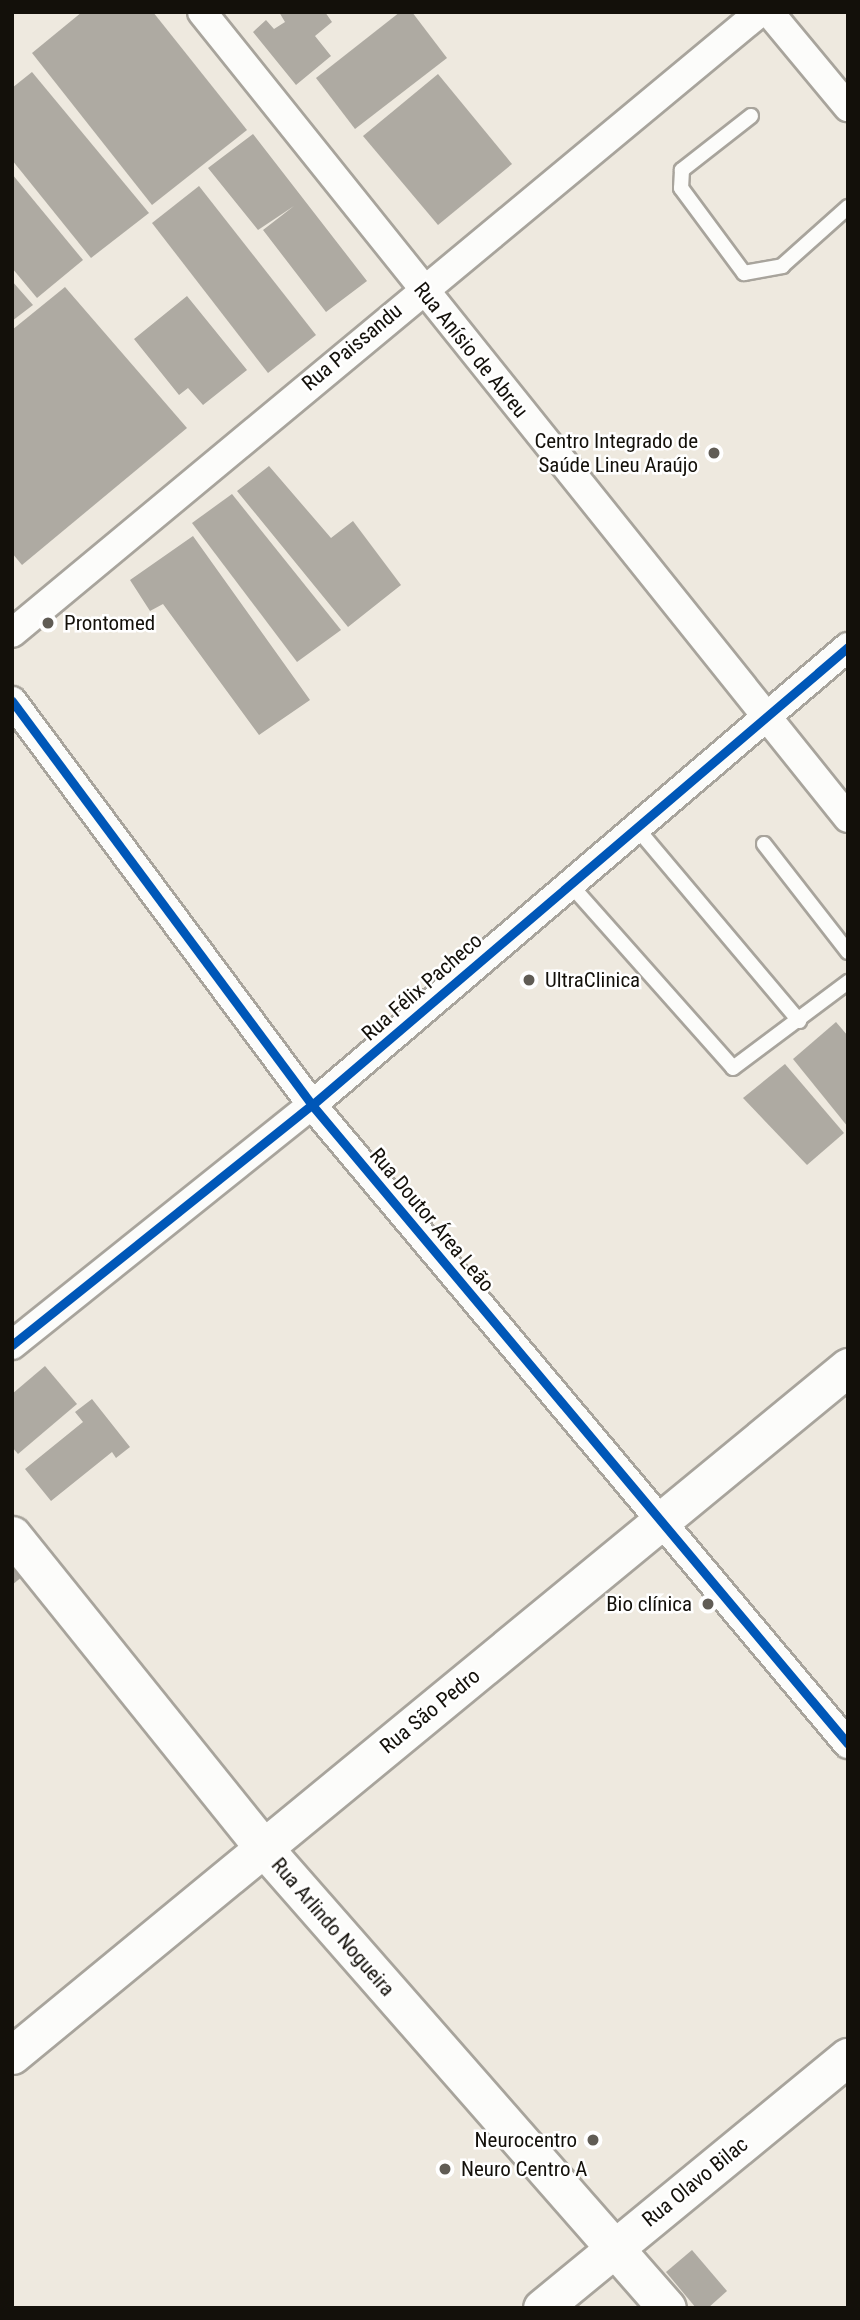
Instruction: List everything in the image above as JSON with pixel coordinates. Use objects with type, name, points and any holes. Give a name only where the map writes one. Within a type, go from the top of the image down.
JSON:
[{"type":"street","name":"Rua Anísio de Abreu","points":[[202,12],[848,818]]},
{"type":"street","name":"Rua Paissandu","points":[[12,634],[421,288],[760,12]]},
{"type":"street","points":[[769,12],[848,107]]},
{"type":"street","name":"Rua Félix Pacheco","points":[[12,1345],[312,1105],[765,714],[848,647]]},
{"type":"street","name":"Rua Doutor Área Leão","points":[[12,701],[312,1105],[848,1744]]},
{"type":"street","name":"Rua São Pedro","points":[[12,2055],[262,1846],[663,1523],[848,1367]]},
{"type":"street","name":"Rua Arlindo Nogueira","points":[[12,1535],[262,1846],[667,2308]]},
{"type":"street","name":"Rua Olavo Bilac","points":[[542,2308],[848,2056]]},
{"type":"lane","points":[[751,116],[682,170],[681,188],[744,273],[782,266],[848,207]]},
{"type":"lane","points":[[635,826],[799,1021]]},
{"type":"lane","points":[[764,844],[848,952]]},
{"type":"lane","points":[[569,883],[733,1068],[848,982]]},
{"type":"building","points":[[82,12],[153,12],[247,130],[152,205],[32,53]]},
{"type":"building","points":[[279,12],[325,12],[332,22],[315,36],[331,56],[296,85],[253,32],[266,20],[274,29],[285,22]]},
{"type":"building","points":[[400,12],[412,12],[447,58],[355,129],[316,78]]},
{"type":"building","points":[[32,72],[149,213],[91,258],[12,160],[12,88]]},
{"type":"building","points":[[438,74],[512,164],[438,225],[363,136]]},
{"type":"building","points":[[253,134],[367,281],[326,312],[263,230],[294,206],[258,230],[208,168]]},
{"type":"building","points":[[12,174],[83,260],[37,298],[12,268]]},
{"type":"building","points":[[199,186],[316,335],[268,373],[152,223]]},
{"type":"building","points":[[12,281],[33,305],[12,321]]},
{"type":"building","points":[[65,287],[187,428],[22,565],[12,553],[12,330]]},
{"type":"building","points":[[187,296],[247,370],[203,405],[188,388],[179,395],[134,339]]},
{"type":"building","points":[[269,466],[331,538],[353,521],[401,585],[348,627],[237,491]]},
{"type":"building","points":[[232,494],[341,630],[297,662],[192,523]]},
{"type":"building","points":[[193,536],[310,700],[259,735],[163,604],[150,611],[130,580]]},
{"type":"building","points":[[836,1022],[848,1036],[848,1127],[793,1059]]},
{"type":"building","points":[[785,1064],[844,1133],[807,1165],[743,1098]]},
{"type":"building","points":[[45,1366],[77,1404],[18,1454],[12,1447],[12,1394]]},
{"type":"building","points":[[92,1399],[130,1447],[116,1458],[112,1452],[51,1501],[25,1469],[83,1422],[75,1412]]},
{"type":"building","points":[[12,1563],[23,1576],[12,1585]]},
{"type":"building","points":[[692,2250],[727,2291],[708,2308],[696,2308],[666,2272]]},
{"type":"cycle path","points":[[12,1345],[312,1105],[848,647]]},
{"type":"cycle path","points":[[12,701],[312,1105],[848,1744]]},
{"type":"place","name":"Centro Integrado de Saúde Lineu Araújo","points":[[714,453]]},
{"type":"place","name":"Prontomed","points":[[48,623]]},
{"type":"place","name":"UltraClinica","points":[[529,980]]},
{"type":"place","name":"Bio clínica","points":[[708,1604]]},
{"type":"place","name":"Neurocentro","points":[[593,2140]]},
{"type":"place","name":"Neuro Centro A","points":[[445,2169]]}]
